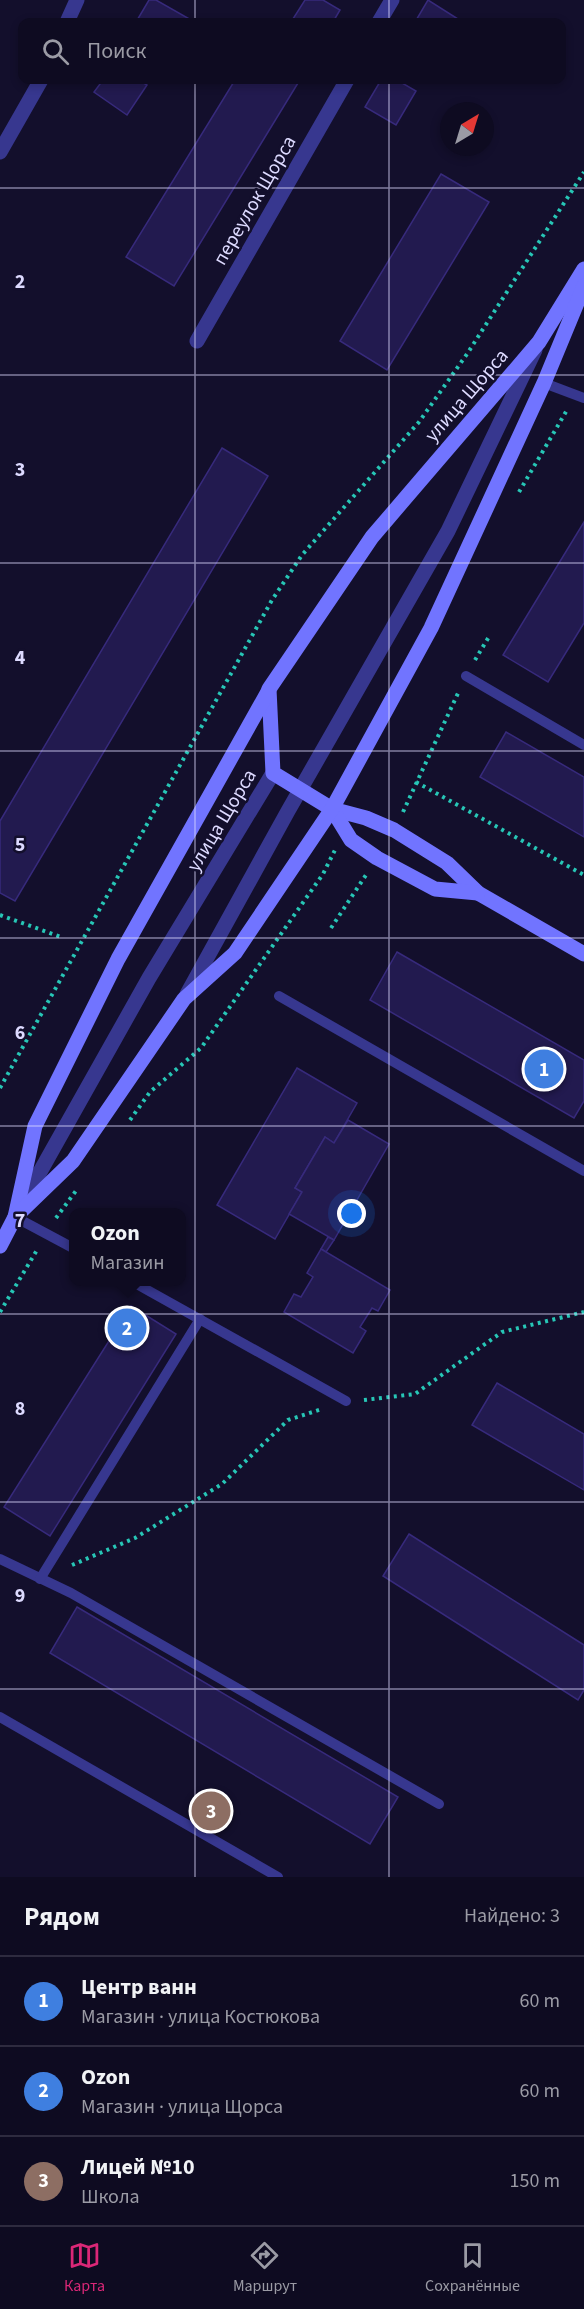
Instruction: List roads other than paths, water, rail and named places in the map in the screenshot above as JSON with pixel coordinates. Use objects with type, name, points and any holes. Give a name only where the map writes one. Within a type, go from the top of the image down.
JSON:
[{"type":"main road","name":"улица Щорса","points":[[273,773],[269,688],[372,537],[539,342],[584,269]]},
{"type":"main road","points":[[184,999],[235,953],[332,809],[431,628],[544,383],[584,286]]},
{"type":"main road","points":[[15,1217],[35,1126],[118,959],[269,688]]},
{"type":"main road","points":[[273,773],[332,809],[366,818],[394,830],[447,863],[478,893],[584,954]]},
{"type":"main road","points":[[332,809],[351,840],[377,858],[435,889],[478,893]]},
{"type":"main road","name":"улица Щорса","points":[[0,1246],[15,1217],[74,1161],[184,999]]},
{"type":"street","points":[[69,18],[77,0]]},
{"type":"street","points":[[381,18],[392,0]]},
{"type":"street","points":[[0,152],[39,84]]},
{"type":"street","name":"переулок Щорса","points":[[197,341],[345,84]]},
{"type":"street","name":"улица Щорса","points":[[184,999],[448,531],[539,342]]},
{"type":"street","name":"улица Щорса","points":[[15,1217],[149,978],[273,773]]},
{"type":"lane","points":[[544,383],[584,398]]},
{"type":"lane","points":[[466,676],[584,746]]},
{"type":"lane","points":[[279,996],[584,1171]]},
{"type":"lane","points":[[15,1217],[69,1246]]},
{"type":"lane","points":[[143,1286],[346,1401]]},
{"type":"lane","points":[[40,1579],[200,1319]]},
{"type":"lane","points":[[0,1559],[70,1593],[439,1804]]},
{"type":"lane","points":[[0,1717],[278,1877]]},
{"type":"place","name":"Центр ванн","points":[[544,1069]]},
{"type":"place","name":"Ozon","points":[[127,1328]]},
{"type":"place","name":"Лицей №10","points":[[211,1811]]}]
